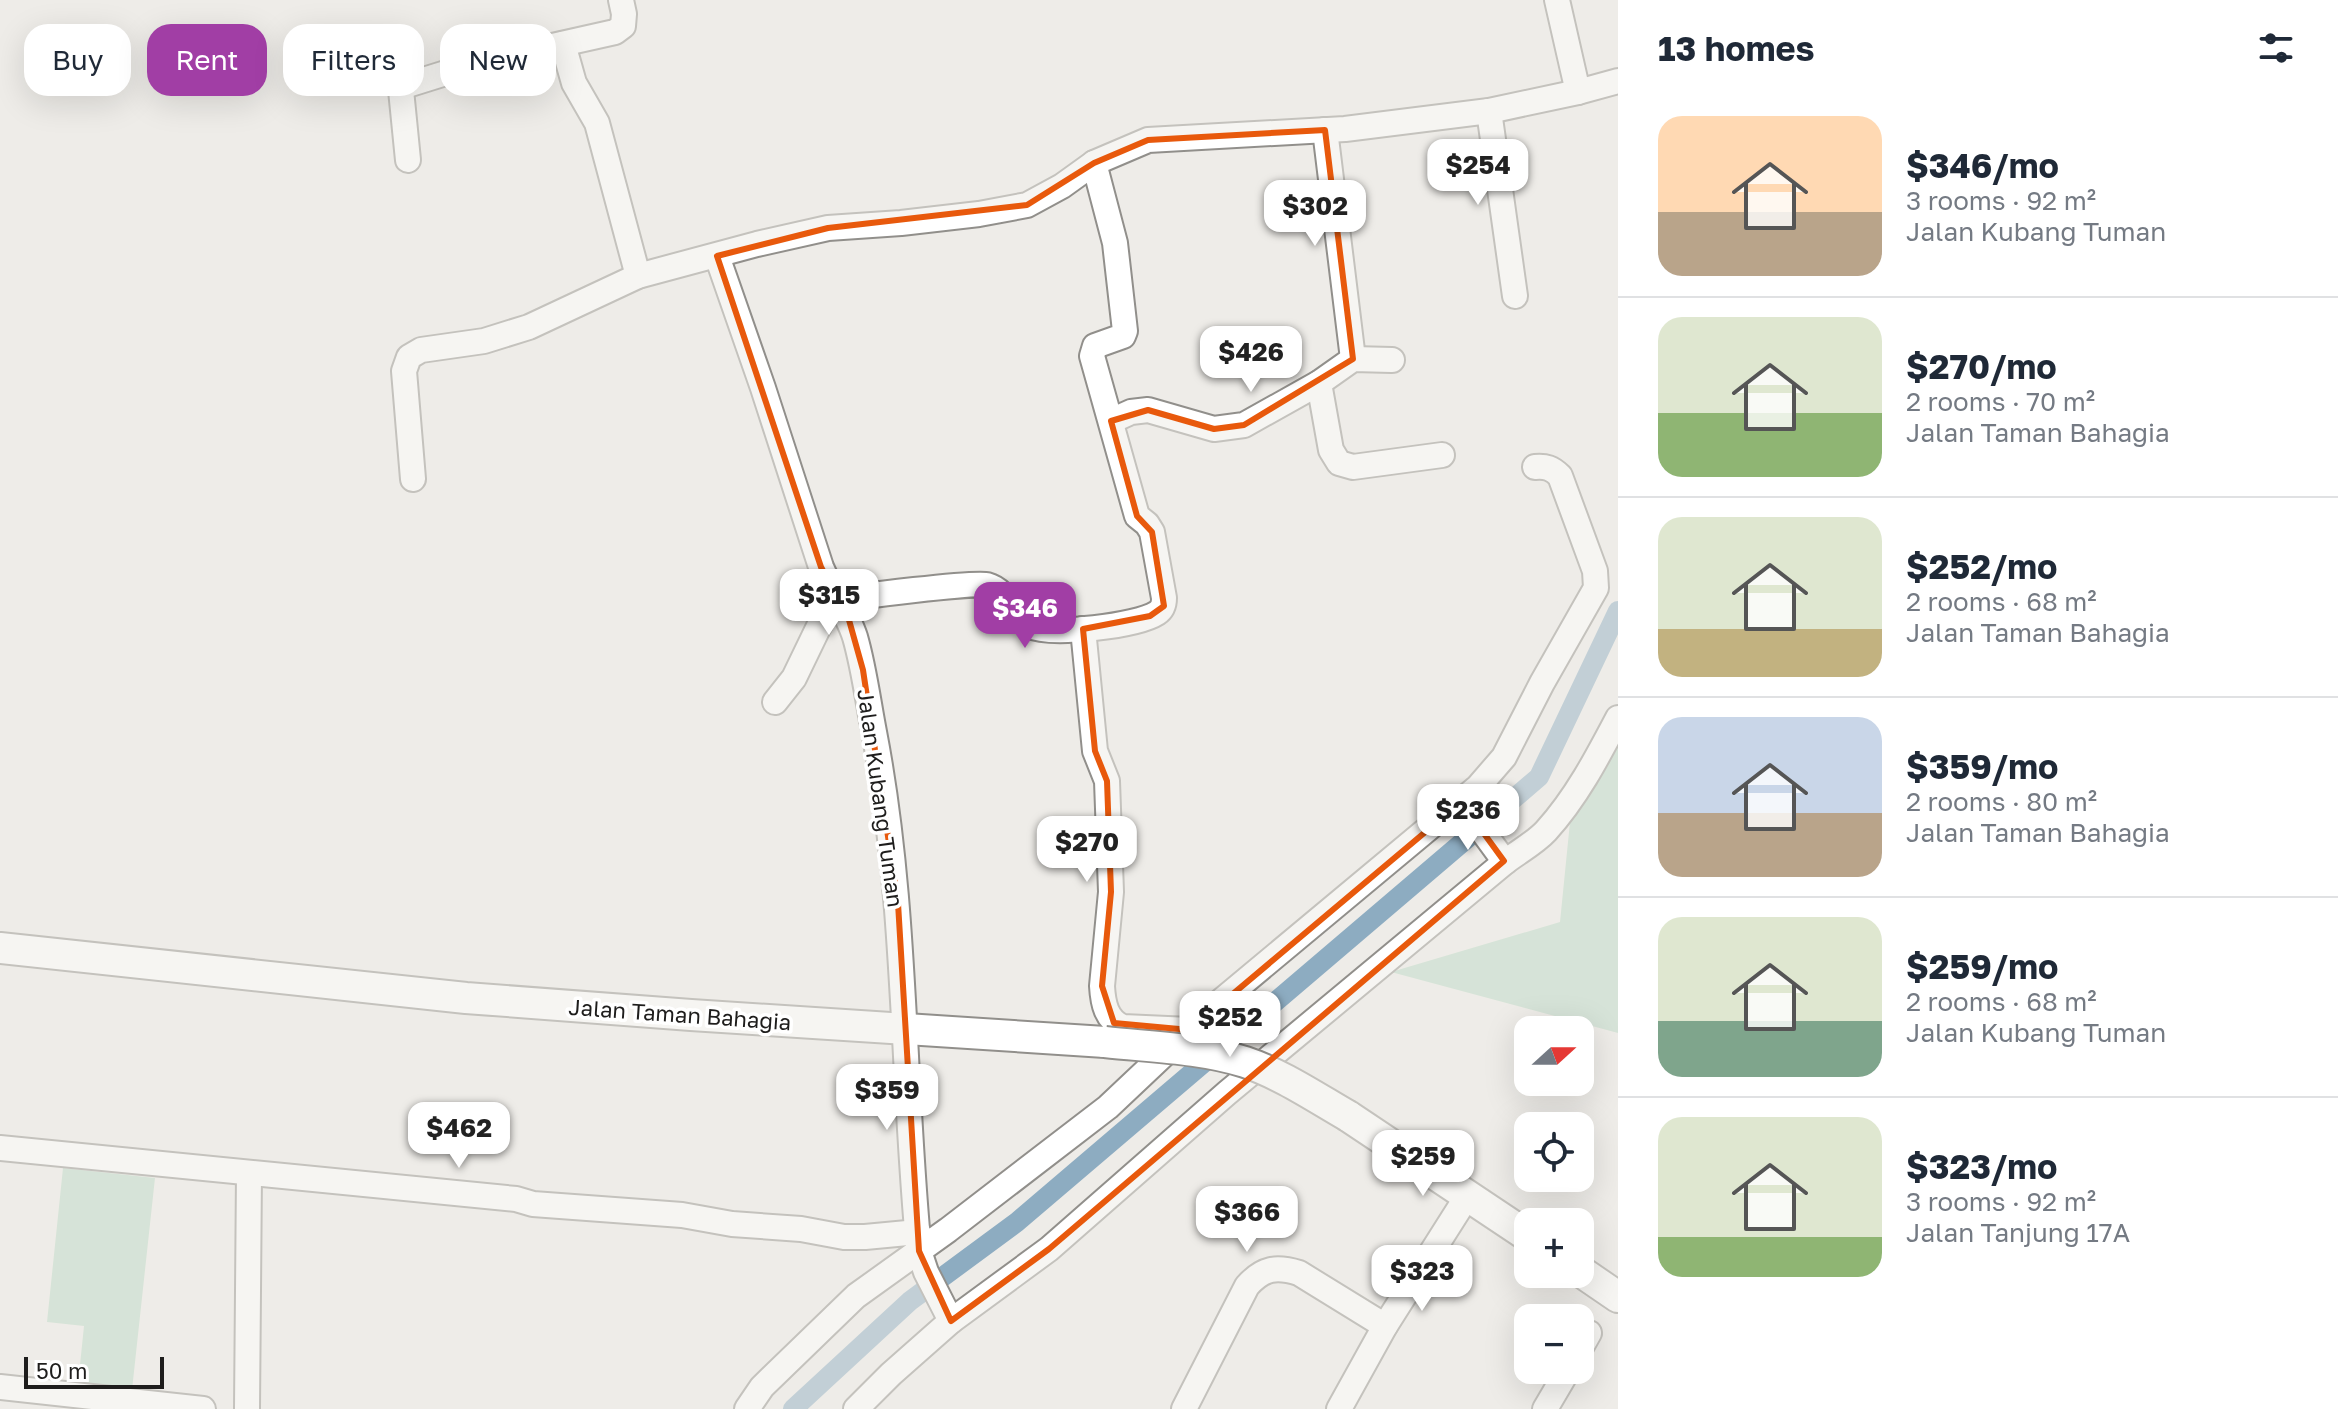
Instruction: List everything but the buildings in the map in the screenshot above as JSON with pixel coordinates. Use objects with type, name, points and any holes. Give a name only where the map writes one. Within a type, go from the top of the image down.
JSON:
[{"type":"main road","name":"Jalan Taman Bahagia","points":[[0,948],[466,998],[1105,1042],[1186,1051],[1245,1062],[1299,1088],[1348,1116],[1468,1195]]},
{"type":"main road","points":[[1468,1195],[1514,1226]]},
{"type":"main road","points":[[1594,1281],[1618,1297]]},
{"type":"street","points":[[424,80],[481,62],[620,30],[625,20],[621,0]]},
{"type":"street","points":[[1557,0],[1578,92]]},
{"type":"street","points":[[563,44],[574,83],[597,123],[638,276]]},
{"type":"street","points":[[413,479],[404,371],[409,357],[421,350],[484,341],[529,327],[638,276],[828,228],[948,218],[1027,205],[1062,186],[1094,163],[1148,140],[1325,130],[1489,111],[1618,81]]},
{"type":"street","points":[[402,96],[408,160]]},
{"type":"street","points":[[1489,111],[1515,296]]},
{"type":"street","points":[[1325,130],[1353,359]]},
{"type":"street","points":[[775,702],[794,678],[823,618],[839,601],[985,584],[1002,593],[1022,621],[1033,628],[1083,629],[1150,616],[1160,612],[1164,606],[1152,532],[1137,516],[1092,356],[1095,346],[1123,336],[1125,331],[1115,243],[1094,163]]},
{"type":"street","name":"Jalan Kubang Tuman","points":[[717,256],[821,567],[855,639],[882,772],[898,903],[921,1251]]},
{"type":"street","points":[[1111,421],[1131,412],[1148,410],[1214,429],[1229,429],[1244,425],[1319,383],[1353,359],[1392,360]]},
{"type":"street","points":[[1319,383],[1331,450],[1339,463],[1353,467],[1442,455]]},
{"type":"street","points":[[747,1409],[762,1387],[856,1296],[921,1251],[1108,1107],[1214,1007],[1466,808],[1478,787],[1504,757],[1596,588],[1595,571],[1560,476],[1545,466],[1535,467]]},
{"type":"street","points":[[1083,629],[1095,751],[1107,781],[1111,892],[1103,1001],[1114,1023],[1123,1027],[1190,1030]]},
{"type":"street","points":[[856,1409],[946,1312],[1049,1249],[1227,1093],[1544,833],[1573,798],[1618,718]]},
{"type":"street","points":[[1466,808],[1505,862]]},
{"type":"street","points":[[0,1149],[516,1199],[533,1204],[682,1215],[732,1224],[865,1237],[921,1251]]},
{"type":"street","points":[[247,1409],[249,1173]]},
{"type":"street","points":[[1339,1409],[1385,1326],[1468,1195]]},
{"type":"street","points":[[921,1251],[946,1312]]},
{"type":"street","points":[[1184,1409],[1247,1286],[1268,1269],[1284,1268],[1299,1273],[1385,1326]]},
{"type":"street","points":[[1545,1409],[1560,1384]]},
{"type":"street","points":[[6,1395],[203,1409]]},
{"type":"highlighted area","points":[[1325,130],[1353,359],[1244,425],[1214,429],[1148,410],[1111,421],[1137,516],[1152,532],[1164,606],[1150,616],[1083,629],[1095,751],[1107,781],[1111,892],[1102,986],[1114,1023],[1190,1030],[1461,802],[1504,861],[1049,1249],[951,1321],[919,1251],[898,903],[863,670],[849,620],[821,567],[717,256],[828,228],[1027,205],[1094,163],[1148,140]]},
{"type":"green space","points":[[1618,743],[1618,1033],[1594,1027],[1594,1016],[1555,1016],[1391,972],[1560,922],[1570,822]]},
{"type":"green space","points":[[63,1168],[155,1178],[132,1390],[78,1384],[84,1326],[47,1322]]},
{"type":"waterway","points":[[793,1409],[910,1301],[1017,1222],[1539,777],[1618,611]]}]
